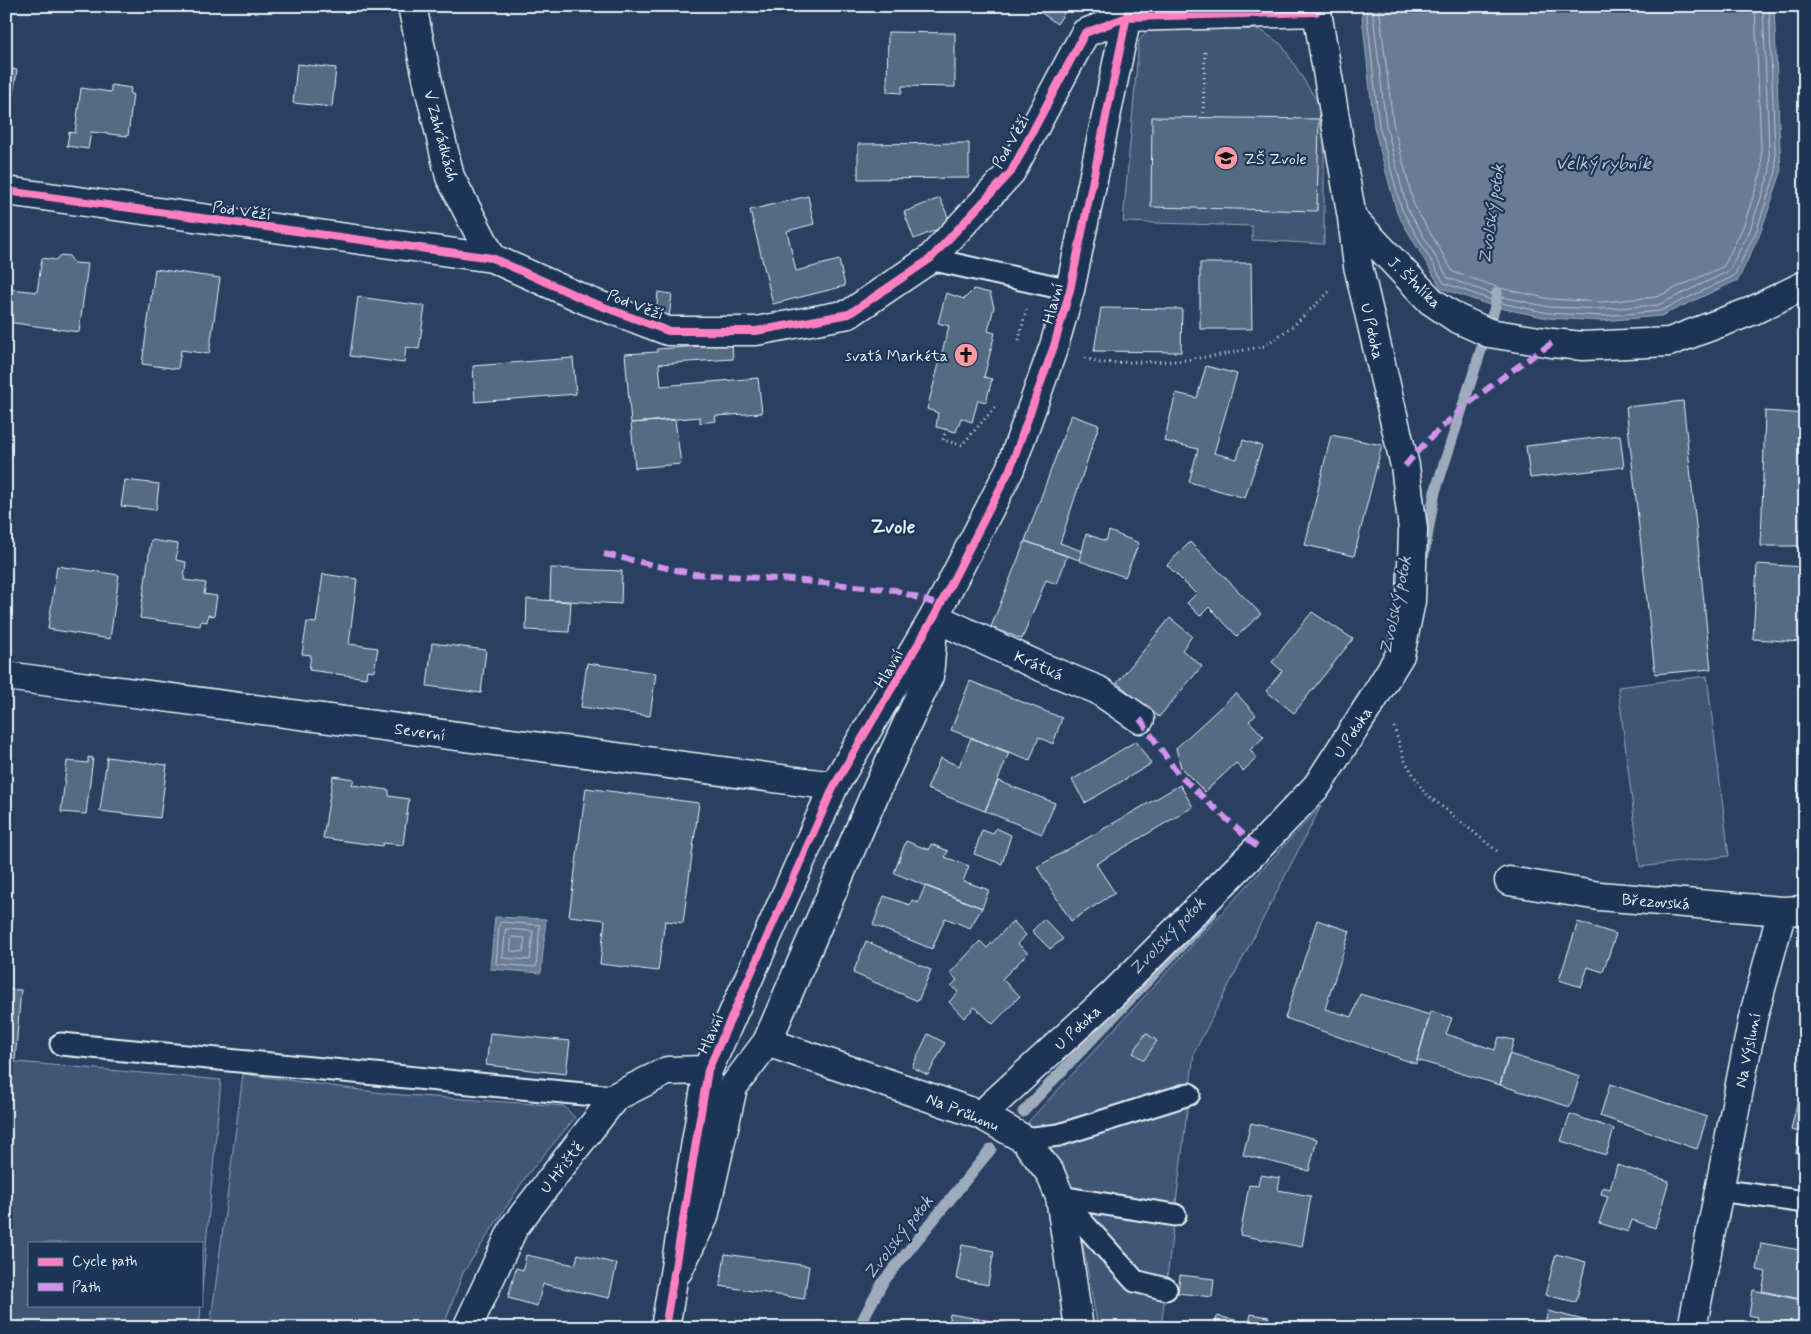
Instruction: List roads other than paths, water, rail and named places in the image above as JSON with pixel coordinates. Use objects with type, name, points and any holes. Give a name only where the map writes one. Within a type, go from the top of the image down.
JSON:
[{"type":"street","name":"V Zahrádkách","points":[[412,6],[450,177],[492,258]]},
{"type":"street","points":[[1128,12],[1205,15],[1316,9],[1352,218]]},
{"type":"street","name":"Pod Věží","points":[[6,191],[492,258],[588,301],[668,331],[756,331],[849,314],[930,258],[1011,172],[1085,33],[1128,12]]},
{"type":"street","name":"Hlavní","points":[[665,1328],[708,1070],[834,786],[934,617],[1010,469],[1054,346],[1070,290],[1128,12]]},
{"type":"street","name":"U Potoka","points":[[981,1115],[1113,994],[1317,786],[1400,655],[1411,601],[1413,529],[1405,466],[1358,266],[1352,218]]},
{"type":"street","name":"J. Štulíka","points":[[1352,218],[1431,301],[1456,318],[1489,333],[1552,343],[1583,346],[1669,342],[1752,311],[1805,285]]},
{"type":"street","name":"Hlavní","points":[[671,1286],[704,1217],[733,1087],[767,1042],[874,796],[929,676],[934,617]]},
{"type":"street","name":"Krátká","points":[[934,617],[1039,666],[1098,690],[1140,719]]},
{"type":"street","name":"Severní","points":[[6,676],[834,786]]},
{"type":"street","name":"Březovská","points":[[1509,881],[1599,896],[1794,911]]},
{"type":"street","name":"Na Výsluní","points":[[1692,1328],[1753,1018],[1794,911]]},
{"type":"street","name":"Na Průhonu","points":[[767,1042],[981,1115],[1024,1139],[1050,1173],[1060,1198],[1079,1328]]},
{"type":"street","name":"U Hřiště","points":[[467,1328],[514,1227],[615,1097],[667,1071],[708,1070]]},
{"type":"lane","points":[[930,258],[1070,290]]},
{"type":"lane","points":[[61,1044],[615,1097]]},
{"type":"lane","points":[[1024,1139],[1059,1135],[1189,1094]]},
{"type":"lane","points":[[1718,1190],[1805,1202]]},
{"type":"lane","points":[[1060,1198],[1175,1215]]},
{"type":"lane","points":[[1060,1198],[1135,1282],[1166,1289]]},
{"type":"water","name":"Velký rybník","points":[[1361,6],[1774,6],[1781,173],[1760,234],[1738,280],[1661,316],[1602,321],[1548,318],[1495,307],[1441,288],[1397,213],[1374,127]]},
{"type":"water","points":[[495,917],[546,919],[541,973],[490,969]]},
{"type":"waterway","name":"Zvolský potok","points":[[1424,554],[1435,492],[1495,307],[1497,293]]},
{"type":"waterway","name":"Zvolský potok","points":[[1023,1112],[1212,913]]},
{"type":"waterway","name":"Zvolský potok","points":[[858,1328],[883,1282],[991,1149]]},
{"type":"place","name":"ZŠ Zvole","points":[[1226,158]]},
{"type":"place","name":"svatá Markéta","points":[[966,355]]},
{"type":"district","name":"Zvole","points":[[893,526]]}]
